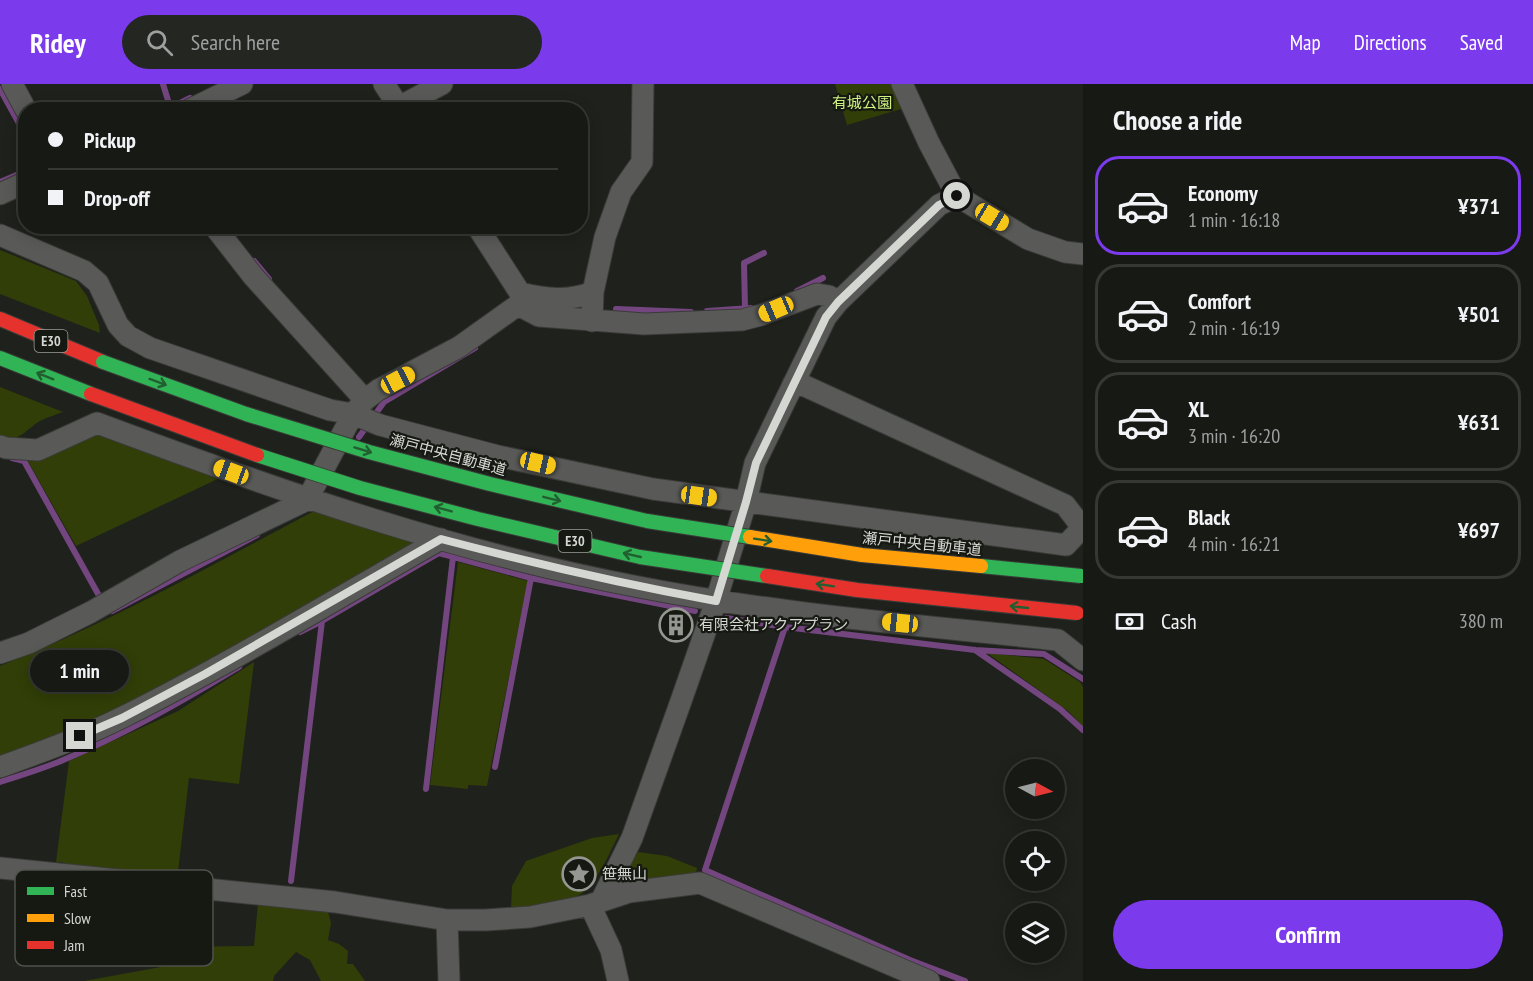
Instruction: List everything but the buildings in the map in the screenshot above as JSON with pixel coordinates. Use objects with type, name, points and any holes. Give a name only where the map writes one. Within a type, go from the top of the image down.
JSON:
[{"type":"highway","name":"瀬戸中央自動車道","points":[[0,320],[103,362],[246,414],[369,452],[490,484],[647,521],[862,555],[1082,576]]},
{"type":"highway","name":"E30","points":[[0,358],[237,448],[360,488],[478,519],[640,557],[857,590],[1080,613]]},
{"type":"street","points":[[12,84],[22,102]]},
{"type":"street","points":[[205,102],[242,84]]},
{"type":"street","points":[[384,84],[396,102]]},
{"type":"street","points":[[410,102],[442,84]]},
{"type":"street","points":[[592,321],[593,292],[605,237],[621,192],[642,162],[643,84]]},
{"type":"street","points":[[902,84],[957,196],[1028,238],[1065,252],[1083,254]]},
{"type":"street","points":[[0,194],[18,186]]},
{"type":"street","points":[[618,981],[611,950],[595,903],[632,838],[716,601],[756,463],[826,317],[838,302],[939,205],[957,196]]},
{"type":"street","points":[[220,234],[253,276],[369,407]]},
{"type":"street","points":[[482,234],[525,306],[592,321],[644,324],[742,320],[817,294],[829,296],[838,302]]},
{"type":"street","points":[[0,235],[84,271],[98,283],[118,325],[128,336],[150,348],[330,410],[369,407],[498,456],[652,489],[1066,545]]},
{"type":"street","points":[[0,653],[29,643],[104,605],[180,561],[311,501],[369,407],[525,306],[542,298],[581,297],[593,292]]},
{"type":"street","points":[[793,384],[805,386],[1065,505],[1083,527],[1066,545],[1058,640]]},
{"type":"street","points":[[0,446],[38,450],[97,423],[311,501],[555,569],[716,601],[1058,640],[1083,660]]},
{"type":"street","points":[[0,767],[122,718],[205,674],[441,539]]},
{"type":"street","points":[[0,868],[19,870]]},
{"type":"street","points":[[213,890],[335,903],[447,920],[486,920],[530,917],[595,903],[629,892],[700,883],[929,981]]},
{"type":"street","points":[[447,920],[449,981]]},
{"type":"green space","name":"有城公園","points":[[835,84],[893,84],[901,109],[847,125]]},
{"type":"green space","points":[[0,250],[76,281],[87,296],[100,333],[0,294]]},
{"type":"green space","points":[[0,387],[63,412],[40,421],[12,439],[0,437]]},
{"type":"green space","points":[[102,433],[224,476],[76,546],[26,458]]},
{"type":"green space","points":[[316,510],[416,542],[138,704],[0,759],[0,666],[120,612]]},
{"type":"green space","points":[[458,562],[528,581],[487,786],[468,785],[468,789],[430,785]]},
{"type":"green space","points":[[987,653],[1044,659],[1080,682],[1083,687],[1083,726],[1068,711]]},
{"type":"green space","points":[[254,662],[239,784],[189,778],[178,870],[103,870],[63,866],[63,862],[56,862],[69,761],[178,711]]},
{"type":"green space","points":[[619,834],[598,875],[581,894],[557,902],[511,909],[512,886],[526,861],[592,838]]},
{"type":"green space","points":[[638,852],[667,856],[697,868],[695,877],[662,876],[630,883],[624,873]]},
{"type":"green space","points":[[258,903],[328,911],[331,923],[328,940],[348,951],[347,964],[353,964],[365,981],[321,981],[310,960],[296,952],[274,976],[273,981],[84,981],[161,966],[213,966],[213,946],[254,946]]},
{"type":"waterway","points":[[163,84],[169,102]]},
{"type":"waterway","points":[[0,89],[18,122]]},
{"type":"waterway","points":[[182,102],[190,98]]},
{"type":"waterway","points":[[0,182],[18,174]]},
{"type":"waterway","points":[[745,309],[744,263],[764,253]]},
{"type":"waterway","points":[[254,261],[269,279]]},
{"type":"waterway","points":[[797,291],[823,278]]},
{"type":"waterway","points":[[707,311],[751,308]]},
{"type":"waterway","points":[[616,309],[691,312]]},
{"type":"waterway","points":[[359,437],[384,402],[475,348]]},
{"type":"waterway","points":[[12,458],[24,461],[102,601]]},
{"type":"waterway","points":[[112,611],[257,535]]},
{"type":"waterway","points":[[300,632],[439,553],[531,578],[695,611]]},
{"type":"waterway","points":[[426,789],[453,557]]},
{"type":"waterway","points":[[495,767],[531,578]]},
{"type":"waterway","points":[[726,618],[975,650],[1044,654],[1083,679]]},
{"type":"waterway","points":[[291,881],[322,621]]},
{"type":"waterway","points":[[785,627],[705,870],[910,960],[965,981]]},
{"type":"waterway","points":[[975,650],[1060,709],[1083,730]]},
{"type":"waterway","points":[[0,782],[56,763],[103,742],[239,667]]},
{"type":"traffic: fast","points":[[0,358],[91,394]]},
{"type":"traffic: fast","points":[[103,362],[246,414],[369,452],[490,484],[647,521],[750,537]]},
{"type":"traffic: fast","points":[[257,455],[360,488],[478,519],[640,557],[767,576]]},
{"type":"traffic: fast","points":[[981,566],[1081,576]]},
{"type":"traffic: jam","points":[[0,319],[103,362]]},
{"type":"traffic: jam","points":[[91,394],[257,455]]},
{"type":"traffic: jam","points":[[767,576],[857,590],[1077,613]]},
{"type":"traffic: slow","points":[[750,537],[862,555],[981,566]]},
{"type":"place","name":"有限会社アクアプラン","points":[[676,625]]},
{"type":"place","name":"笹無山","points":[[579,874]]},
{"type":"route","points":[[80,736],[122,718],[205,674],[441,539],[555,569],[716,601],[756,463],[826,317],[838,302],[939,205],[957,196]]}]
